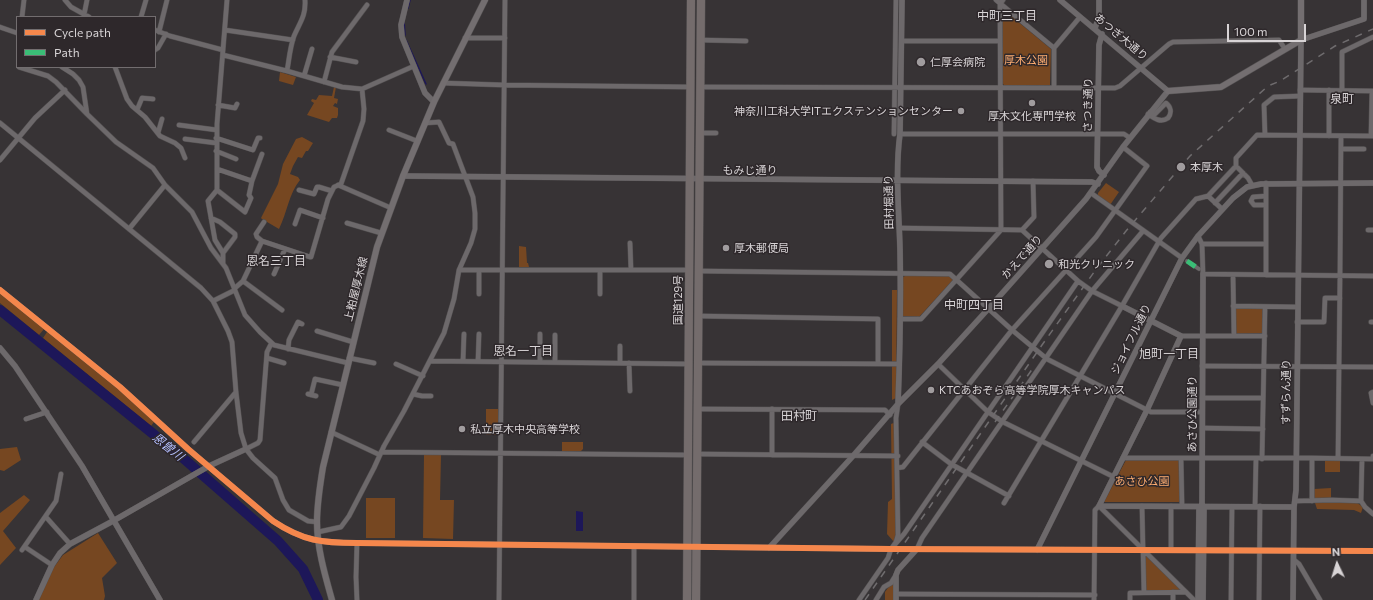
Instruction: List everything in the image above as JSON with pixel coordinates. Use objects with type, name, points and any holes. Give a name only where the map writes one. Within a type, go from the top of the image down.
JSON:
[{"type":"highway","name":"国道129号","points":[[696,600],[701,1]]},
{"type":"highway","name":"国道129号","points":[[687,600],[691,2]]},
{"type":"main road","name":"上粕屋厚木線","points":[[332,600],[325,574],[317,522],[323,467],[348,360],[381,233],[402,176],[442,83],[485,0]]},
{"type":"main road","points":[[1168,91],[1221,87],[1300,40],[1301,0]]},
{"type":"street","points":[[22,16],[24,0]]},
{"type":"street","points":[[65,0],[71,7],[87,16],[87,0]]},
{"type":"street","points":[[141,16],[146,0]]},
{"type":"street","points":[[167,0],[157,31],[223,53],[342,87],[362,89],[414,66]]},
{"type":"street","points":[[223,263],[223,253],[214,240],[208,201],[217,190],[216,140],[227,0]]},
{"type":"street","points":[[287,71],[293,40],[303,18],[305,0]]},
{"type":"street","points":[[407,0],[401,29],[404,43],[425,93],[434,102]]},
{"type":"street","points":[[499,600],[501,270],[504,177],[505,0]]},
{"type":"street","points":[[896,0],[898,88]]},
{"type":"street","name":"田村堀通り","points":[[898,404],[900,273],[898,181],[899,144],[897,134],[898,88],[902,41],[902,0]]},
{"type":"street","points":[[996,0],[1001,2],[1054,48]]},
{"type":"street","name":"あつぎ大通り","points":[[1060,0],[1168,91]]},
{"type":"street","points":[[1095,28],[1099,17],[1099,0]]},
{"type":"street","points":[[1300,40],[1364,19],[1364,0]]},
{"type":"street","points":[[900,318],[921,319],[1001,230],[1001,2]]},
{"type":"street","points":[[324,82],[332,52],[367,8]]},
{"type":"street","points":[[1054,88],[1054,48],[1080,17]]},
{"type":"street","points":[[0,28],[16,33]]},
{"type":"street","points":[[225,30],[293,40]]},
{"type":"street","points":[[156,49],[166,34]]},
{"type":"street","name":"さつき通り","points":[[1102,34],[1098,45],[1097,167],[1099,171],[1104,174]]},
{"type":"street","points":[[1342,91],[1342,52],[1373,37]]},
{"type":"street","points":[[465,38],[505,38]]},
{"type":"street","points":[[700,40],[746,41]]},
{"type":"street","points":[[700,87],[1115,88],[1120,86],[1173,42],[1279,40],[1285,49]]},
{"type":"street","name":"すずらん通り","points":[[1293,600],[1296,459],[1300,40]]},
{"type":"street","points":[[902,41],[1000,41]]},
{"type":"street","points":[[304,76],[312,49]]},
{"type":"street","points":[[330,57],[356,62]]},
{"type":"street","points":[[23,68],[48,76],[56,82],[116,142],[153,168],[165,185],[192,212],[211,248],[223,263],[245,315],[271,344],[288,349],[372,363]]},
{"type":"street","points":[[64,68],[73,74],[83,87],[87,114]]},
{"type":"street","points":[[115,68],[128,102],[145,117],[160,136],[175,143],[181,148],[185,158]]},
{"type":"street","points":[[442,83],[691,87]]},
{"type":"street","points":[[264,222],[256,234],[262,241],[311,257],[332,191],[334,187],[341,184],[363,121],[364,109],[362,89]]},
{"type":"street","points":[[0,160],[34,118],[65,90]]},
{"type":"street","points":[[1329,90],[1329,136]]},
{"type":"street","points":[[1004,503],[1122,306],[1158,242],[1196,199],[1208,196],[1236,166],[1236,158],[1257,136],[1372,136],[1373,91],[1329,90],[1274,97],[1264,105],[1266,135]]},
{"type":"street","name":"かえで通り","points":[[769,548],[854,456],[898,404],[938,364],[989,308],[1091,193],[1123,147],[1168,91]]},
{"type":"street","points":[[137,110],[142,98],[153,99]]},
{"type":"street","points":[[1166,103],[1169,105],[1171,112],[1168,118],[1162,121],[1156,120],[1149,113],[1156,114],[1166,103]]},
{"type":"street","points":[[218,105],[235,108],[237,104]]},
{"type":"street","points":[[158,133],[162,119]]},
{"type":"street","points":[[318,532],[341,527],[349,516],[391,433],[414,394],[446,327],[459,270],[474,229],[475,213],[472,197],[453,144],[448,143],[439,122],[425,123]]},
{"type":"street","points":[[0,123],[201,288],[213,300],[232,342],[241,433],[246,449],[253,458],[275,478],[283,500],[289,510],[308,521],[317,522]]},
{"type":"street","points":[[182,124],[217,130]]},
{"type":"street","points":[[389,130],[417,141]]},
{"type":"street","points":[[700,133],[716,133]]},
{"type":"street","points":[[897,134],[1124,134],[1130,138]]},
{"type":"street","points":[[1338,458],[1341,183],[1340,136]]},
{"type":"street","points":[[185,139],[192,138],[216,140],[253,150],[258,138],[260,138]]},
{"type":"street","points":[[898,468],[903,467],[1012,330],[1096,236],[1147,166],[1123,147]]},
{"type":"street","points":[[1341,149],[1364,149]]},
{"type":"street","points":[[216,151],[236,159]]},
{"type":"street","points":[[217,190],[245,212],[251,198],[249,195],[252,181],[262,154]]},
{"type":"street","points":[[1236,166],[1250,180],[1252,185],[1266,183],[1373,183]]},
{"type":"street","points":[[217,169],[252,181]]},
{"type":"street","points":[[1215,203],[1243,173]]},
{"type":"street","name":"もみじ通り","points":[[402,176],[1092,182],[1098,184]]},
{"type":"street","points":[[1022,230],[1034,217],[1033,182]]},
{"type":"street","points":[[1266,183],[1266,275]]},
{"type":"street","points":[[129,229],[165,185]]},
{"type":"street","points":[[338,185],[391,208]]},
{"type":"street","name":"ジョイフル通り","points":[[1036,550],[1151,321],[1198,236],[1236,194],[1252,185]]},
{"type":"street","points":[[298,190],[313,196],[317,187],[319,186],[332,191]]},
{"type":"street","points":[[1091,193],[1158,242],[1199,269]]},
{"type":"street","points":[[1208,196],[1222,209]]},
{"type":"street","points":[[1266,196],[1256,196],[1251,199],[1254,205],[1266,205]]},
{"type":"street","points":[[295,221],[300,209],[323,218]]},
{"type":"street","points":[[211,218],[220,222],[235,234],[236,237],[223,253]]},
{"type":"street","points":[[350,218],[348,224],[381,233]]},
{"type":"street","points":[[899,228],[1022,230],[1066,271],[1092,291],[1181,336],[1265,336]]},
{"type":"street","points":[[876,600],[884,587],[891,583],[898,570],[917,549],[922,538],[1047,359],[1092,291],[1143,231]]},
{"type":"street","points":[[1198,236],[1202,244],[1203,274],[1373,276]]},
{"type":"street","points":[[213,300],[235,289],[243,281],[251,267],[262,241]]},
{"type":"street","points":[[630,243],[631,270]]},
{"type":"street","points":[[1202,244],[1266,244]]},
{"type":"street","points":[[274,274],[285,249]]},
{"type":"street","points":[[459,270],[690,270]]},
{"type":"street","points":[[479,270],[479,294]]},
{"type":"street","points":[[600,270],[600,294]]},
{"type":"street","points":[[699,271],[950,274],[1012,330],[1047,359],[1151,412],[1202,412]]},
{"type":"street","name":"あさひ公園通り","points":[[1201,550],[1204,508],[1202,506],[1203,274]]},
{"type":"street","points":[[1233,274],[1234,336]]},
{"type":"street","points":[[243,281],[266,295],[281,308]]},
{"type":"street","points":[[891,549],[904,534],[1078,281]]},
{"type":"street","points":[[0,290],[120,387],[207,467],[278,524],[303,537],[319,541],[357,543],[769,548],[1373,551]]},
{"type":"street","points":[[1297,322],[1324,322],[1325,298],[1340,298]]},
{"type":"street","points":[[1233,306],[1297,307]]},
{"type":"street","points":[[1262,459],[1265,307]]},
{"type":"street","points":[[698,316],[878,319],[878,364]]},
{"type":"street","points":[[288,349],[290,340],[298,322]]},
{"type":"street","points":[[317,331],[353,342]]},
{"type":"street","points":[[463,361],[464,334]]},
{"type":"street","points":[[478,361],[479,334]]},
{"type":"street","points":[[540,334],[540,362]]},
{"type":"street","points":[[555,335],[555,362]]},
{"type":"street","points":[[896,575],[896,597],[1094,598],[1095,510],[1099,506],[1114,477],[1181,336]]},
{"type":"street","points":[[36,600],[52,565],[60,553],[70,544],[113,522],[207,467],[258,443],[260,440],[267,352],[271,344]]},
{"type":"street","points":[[620,346],[620,363]]},
{"type":"street","points":[[0,348],[16,366],[82,466],[113,522],[160,600]]},
{"type":"street","points":[[267,358],[284,363]]},
{"type":"street","points":[[430,361],[689,364]]},
{"type":"street","points":[[629,363],[630,391]]},
{"type":"street","points":[[698,363],[899,364]]},
{"type":"street","points":[[396,364],[423,376]]},
{"type":"street","points":[[938,364],[988,412],[1003,422],[1114,477]]},
{"type":"street","points":[[1202,366],[1373,367]]},
{"type":"street","points":[[311,395],[312,378],[343,385]]},
{"type":"street","points":[[194,442],[236,392]]},
{"type":"street","points":[[1373,392],[1371,393],[1373,403]]},
{"type":"street","points":[[414,394],[431,396]]},
{"type":"street","points":[[1202,398],[1263,398]]},
{"type":"street","points":[[859,600],[888,558],[898,535],[898,456],[896,418],[898,404]]},
{"type":"street","points":[[698,409],[772,409],[780,406],[885,410],[890,414]]},
{"type":"street","points":[[772,409],[772,455]]},
{"type":"street","points":[[26,419],[47,412]]},
{"type":"street","points":[[1202,428],[1263,429]]},
{"type":"street","points":[[331,432],[381,454],[501,453],[688,455]]},
{"type":"street","points":[[922,442],[951,464],[1009,496]]},
{"type":"street","points":[[697,454],[898,456]]},
{"type":"street","points":[[1123,458],[1338,458],[1362,460],[1373,459],[1373,456]]},
{"type":"street","points":[[1181,458],[1182,506]]},
{"type":"street","points":[[1256,458],[1259,600]]},
{"type":"street","points":[[1312,458],[1312,500]]},
{"type":"street","points":[[1362,460],[1361,501],[1373,514]]},
{"type":"street","points":[[52,565],[23,548],[56,501],[61,474]]},
{"type":"street","points":[[1099,506],[1232,507],[1295,504],[1312,500],[1361,501]]},
{"type":"street","points":[[1099,506],[1194,600]]},
{"type":"street","points":[[1142,506],[1144,592]]},
{"type":"street","points":[[1170,506],[1171,550]]},
{"type":"street","points":[[1231,600],[1232,507]]},
{"type":"street","points":[[46,517],[70,544]]},
{"type":"street","points":[[357,543],[357,600]]},
{"type":"street","points":[[634,546],[634,600]]},
{"type":"street","points":[[1198,600],[1201,550]]},
{"type":"street","points":[[1201,550],[1203,600]]},
{"type":"street","points":[[1294,560],[1299,564],[1320,600]]},
{"type":"street","points":[[1130,600],[1130,592],[1186,592]]},
{"type":"street","points":[[1173,592],[1173,600]]},
{"type":"green space","name":"厚木公園","points":[[1004,10],[1051,49],[1050,85],[1003,84],[1002,11]]},
{"type":"green space","points":[[280,72],[296,77],[293,85],[279,81]]},
{"type":"green space","points":[[334,87],[336,87],[334,98],[338,99],[337,104],[335,103],[333,106],[338,108],[337,118],[332,118],[329,122],[307,115],[314,103],[311,101],[312,99],[316,100],[319,95],[332,96]]},
{"type":"green space","points":[[302,137],[313,143],[302,158],[298,157],[293,166],[290,174],[298,177],[300,180],[293,191],[279,229],[261,218],[278,184],[283,164],[296,139]]},
{"type":"green space","points":[[1106,183],[1119,192],[1110,205],[1098,197],[1098,193]]},
{"type":"green space","points":[[519,246],[526,247],[527,263],[529,267],[519,267]]},
{"type":"green space","points":[[949,275],[953,278],[953,280],[919,317],[903,316],[903,277]]},
{"type":"green space","points":[[892,290],[897,290],[896,398],[892,400]]},
{"type":"green space","points":[[0,291],[44,327],[39,335],[0,303]]},
{"type":"green space","points":[[1236,307],[1263,309],[1262,333],[1235,333]]},
{"type":"green space","points":[[47,332],[49,332],[129,398],[154,422],[151,426],[43,338]]},
{"type":"green space","points":[[486,409],[498,409],[498,435],[486,435]]},
{"type":"green space","points":[[896,422],[896,537],[894,542],[887,534],[888,502],[892,499],[891,424]]},
{"type":"green space","points":[[562,442],[583,442],[583,449],[581,451],[562,451]]},
{"type":"green space","points":[[17,447],[21,460],[4,471],[0,470],[0,449]]},
{"type":"green space","points":[[424,455],[441,455],[440,500],[454,500],[453,539],[423,538]]},
{"type":"green space","name":"あさひ公園","points":[[1126,460],[1179,460],[1180,501],[1104,502]]},
{"type":"green space","points":[[1325,460],[1340,460],[1340,472],[1325,472]]},
{"type":"green space","points":[[1331,488],[1331,498],[1316,499],[1314,497],[1314,489]]},
{"type":"green space","points":[[24,495],[30,500],[3,531],[16,548],[0,565],[0,513]]},
{"type":"green space","points":[[366,498],[395,498],[395,538],[366,538]]},
{"type":"green space","points":[[1356,502],[1363,507],[1361,513],[1354,510],[1317,509],[1315,503]]},
{"type":"green space","points":[[98,533],[117,563],[102,578],[105,596],[104,600],[37,600],[45,579],[63,555]]},
{"type":"green space","points":[[1145,556],[1147,556],[1182,590],[1145,590]]},
{"type":"green space","points":[[895,584],[895,600],[885,600],[885,592],[890,585]]},
{"type":"shaded area","points":[[576,511],[583,512],[583,531],[576,531]]},
{"type":"waterway","points":[[408,8],[410,0]]},
{"type":"waterway","points":[[404,21],[405,35]]},
{"type":"waterway","points":[[406,40],[426,84]]},
{"type":"waterway","name":"恩曽川","points":[[0,310],[183,458],[278,541],[303,569],[318,600]]},
{"type":"railway","points":[[865,600],[1097,268],[1126,231],[1190,156],[1268,86],[1280,81],[1335,46],[1373,29]]},
{"type":"railway","points":[[995,422],[1033,368]]},
{"type":"marked path","points":[[1187,261],[1199,269]]},
{"type":"cycle path","points":[[0,290],[120,387],[188,449],[273,521],[294,533],[313,540],[345,543],[891,549],[1373,551]]},
{"type":"place","name":"仁厚会病院","points":[[921,62]]},
{"type":"place","name":"厚木文化専門学校","points":[[1032,103]]},
{"type":"place","name":"神奈川工科大学ITエクステンションセンター","points":[[961,111]]},
{"type":"place","name":"本厚木","points":[[1181,167]]},
{"type":"place","name":"厚木郵便局","points":[[726,248]]},
{"type":"place","name":"和光クリニック","points":[[1049,264]]},
{"type":"place","name":"KTCあおぞら高等学院厚木キャンパス","points":[[931,390]]},
{"type":"place","name":"私立厚木中央高等学校","points":[[462,429]]},
{"type":"district","name":"中町三丁目","points":[[1007,16]]},
{"type":"district","name":"泉町","points":[[1342,99]]},
{"type":"district","name":"恩名三丁目","points":[[276,261]]},
{"type":"district","name":"中町四丁目","points":[[974,305]]},
{"type":"district","name":"恩名一丁目","points":[[523,351]]},
{"type":"district","name":"旭町一丁目","points":[[1169,354]]},
{"type":"district","name":"田村町","points":[[799,416]]}]
